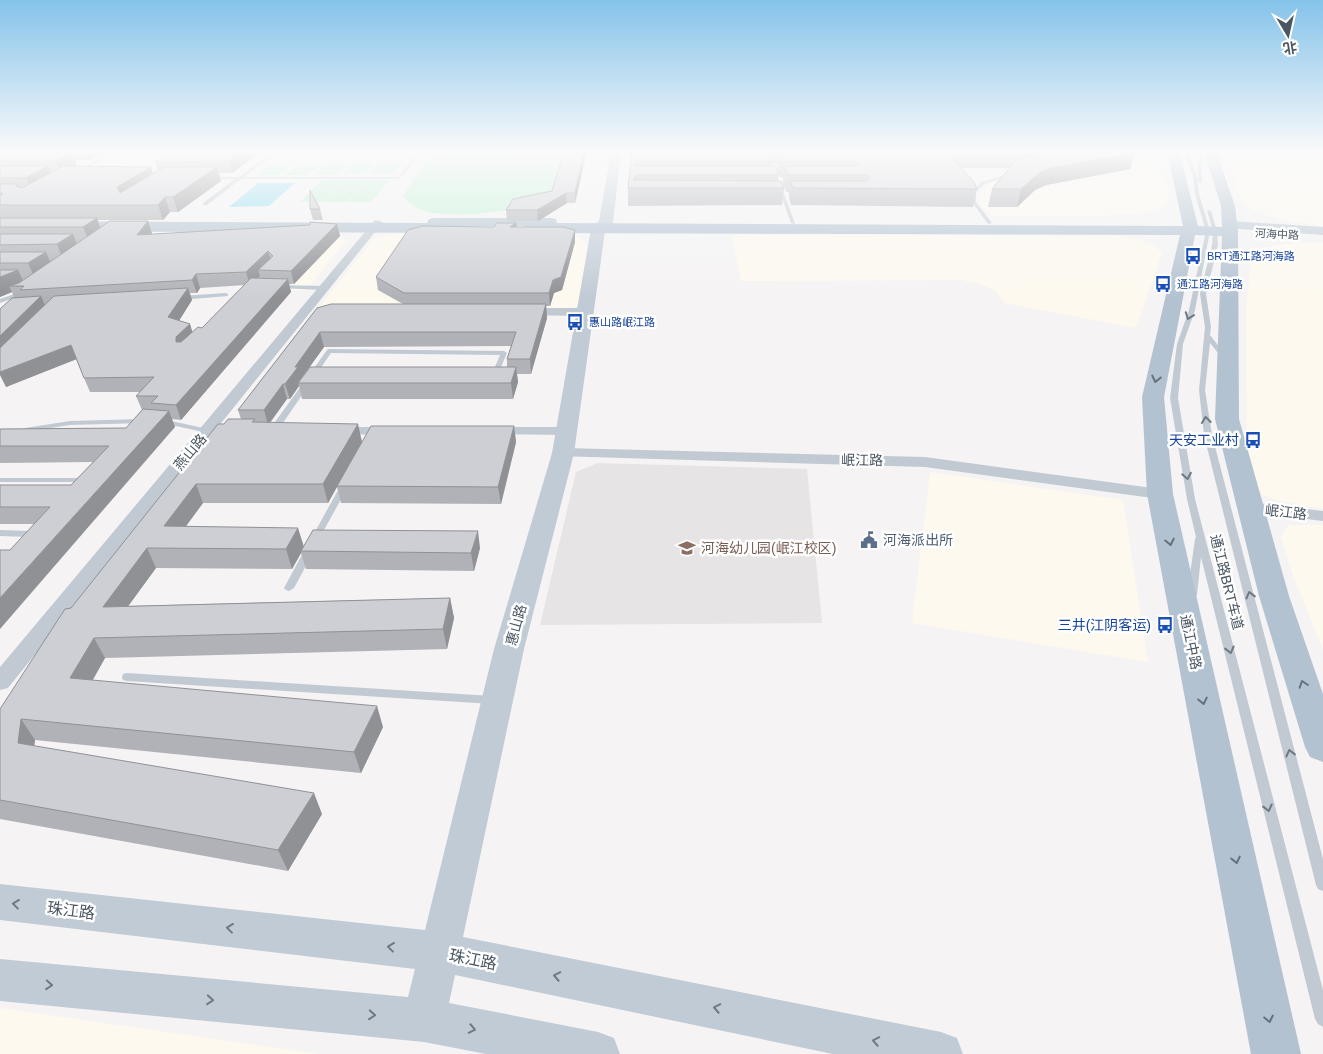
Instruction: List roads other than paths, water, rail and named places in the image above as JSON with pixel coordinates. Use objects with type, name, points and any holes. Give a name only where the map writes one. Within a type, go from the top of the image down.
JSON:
[{"type":"main road","name":"通江中路","points":[[1198,200],[1211,227],[1227,362],[1227,419],[1274,596],[1323,747]]},
{"type":"main road","name":"通江中路","points":[[1226,200],[1228,206],[1211,227],[1184,246],[1152,397],[1160,494],[1276,1054]]},
{"type":"main road","points":[[0,220],[376,225]]},
{"type":"main road","points":[[596,223],[1211,227]]},
{"type":"main road","points":[[0,226],[115,229],[596,223],[990,223],[1211,227]]},
{"type":"street","name":"惠山路","points":[[424,1020],[497,700],[563,453],[596,223],[602,200]]},
{"type":"street","name":"燕山路","points":[[3,675],[376,225]]},
{"type":"street","name":"河海中路","points":[[1211,227],[1323,230]]},
{"type":"street","name":"河海中路","points":[[1211,227],[1323,237]]},
{"type":"street","points":[[305,312],[325,312]]},
{"type":"street","points":[[515,312],[584,312]]},
{"type":"street","points":[[208,430],[227,430]]},
{"type":"street","points":[[254,430],[292,430]]},
{"type":"street","points":[[319,430],[372,435],[403,430]]},
{"type":"street","points":[[480,431],[566,431]]},
{"type":"street","name":"岷江路","points":[[563,453],[925,462],[1160,494]]},
{"type":"street","name":"岷江路","points":[[1249,507],[1323,516]]},
{"type":"street","name":"珠江路","points":[[0,902],[440,952],[941,1054]]},
{"type":"street","points":[[0,980],[424,1020],[598,1054]]},
{"type":"lane","points":[[205,204],[210,200]]},
{"type":"lane","points":[[785,200],[793,223]]},
{"type":"lane","points":[[974,200],[990,223]]},
{"type":"lane","name":"通江路BRT车道","points":[[1200,200],[1211,227],[1192,310],[1180,344],[1174,398],[1191,499],[1323,1019]]},
{"type":"lane","name":"通江路BRT车道","points":[[1204,200],[1215,246],[1203,294],[1208,327],[1202,390],[1208,435],[1323,885]]},
{"type":"lane","points":[[270,287],[324,288]]},
{"type":"lane","points":[[0,301],[22,294],[30,288]]},
{"type":"lane","points":[[176,298],[226,295]]},
{"type":"lane","points":[[1207,335],[1227,362]]},
{"type":"lane","points":[[273,431],[329,351],[504,352],[497,374],[487,374]]},
{"type":"lane","points":[[314,373],[324,373]]},
{"type":"lane","points":[[12,432],[70,423],[169,421],[208,430]]},
{"type":"lane","points":[[289,588],[351,474]]},
{"type":"lane","points":[[0,480],[82,480]]},
{"type":"lane","points":[[0,533],[30,534]]},
{"type":"lane","points":[[1188,629],[1200,534]]},
{"type":"lane","points":[[127,677],[497,700]]},
{"type":"water","points":[[237,200],[276,200],[269,206],[229,207]]},
{"type":"place","name":"BRT通江路河海路","points":[[1193,256]]},
{"type":"place","name":"通江路河海路","points":[[1163,284]]},
{"type":"place","name":"惠山路岷江路","points":[[575,322]]},
{"type":"place","name":"天安工业村","points":[[1253,440]]},
{"type":"place","name":"河海派出所","points":[[869,540]]},
{"type":"place","name":"河海幼儿园(岷江校区)","points":[[687,548]]},
{"type":"place","name":"三井(江阴客运)","points":[[1165,625]]}]
